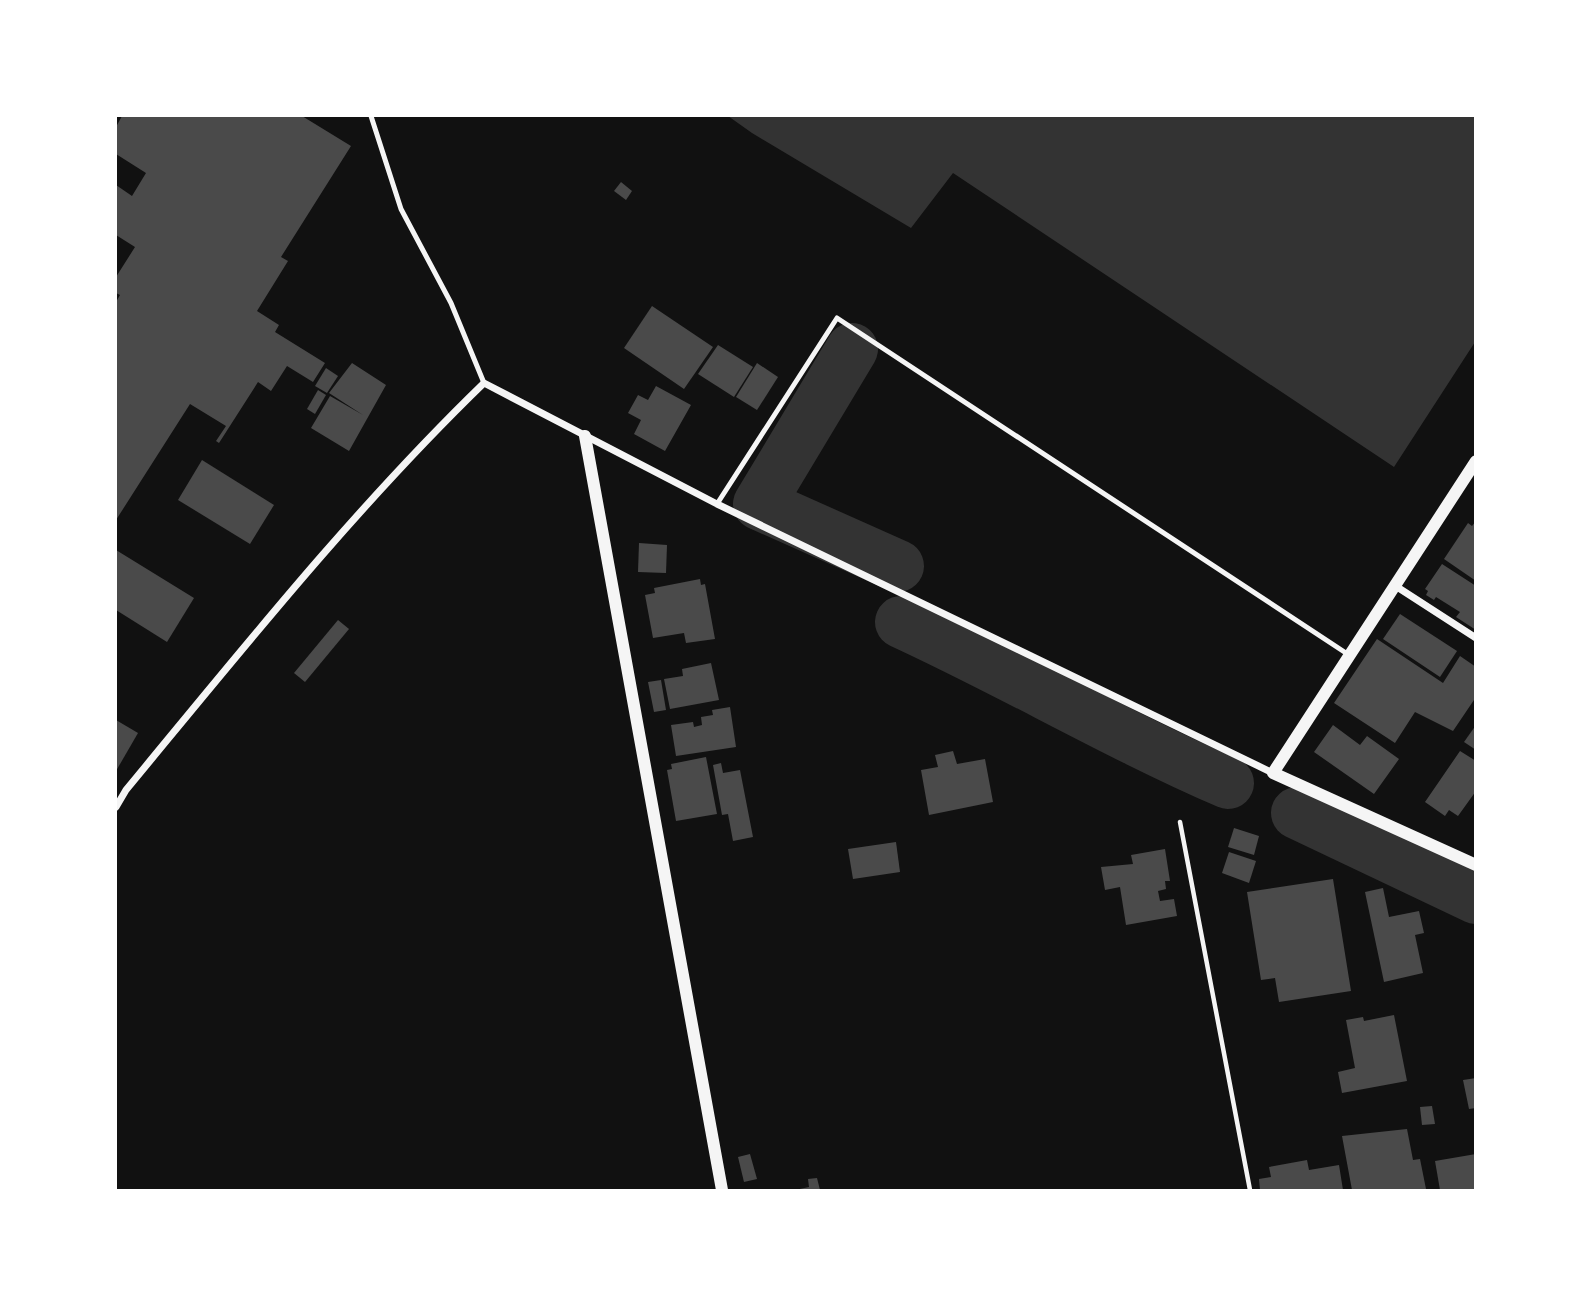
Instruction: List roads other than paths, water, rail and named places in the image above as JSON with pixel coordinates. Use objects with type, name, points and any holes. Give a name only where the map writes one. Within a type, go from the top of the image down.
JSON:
[{"type":"street","points":[[116,807],[126,790],[273,612],[437,428],[484,383],[717,504],[1273,773],[1475,864]]},
{"type":"street","points":[[585,436],[722,1191]]},
{"type":"street","points":[[1273,773],[1475,461]]},
{"type":"street","points":[[1394,585],[1475,638]]},
{"type":"lane","points":[[371,116],[401,209],[452,303],[484,383]]},
{"type":"lane","points":[[717,504],[837,318],[1349,655]]},
{"type":"waterway","points":[[852,349],[759,504],[898,566]]},
{"type":"waterway","points":[[901,622],[1146,745],[1228,783]]},
{"type":"waterway","points":[[1297,813],[1476,898]]}]
